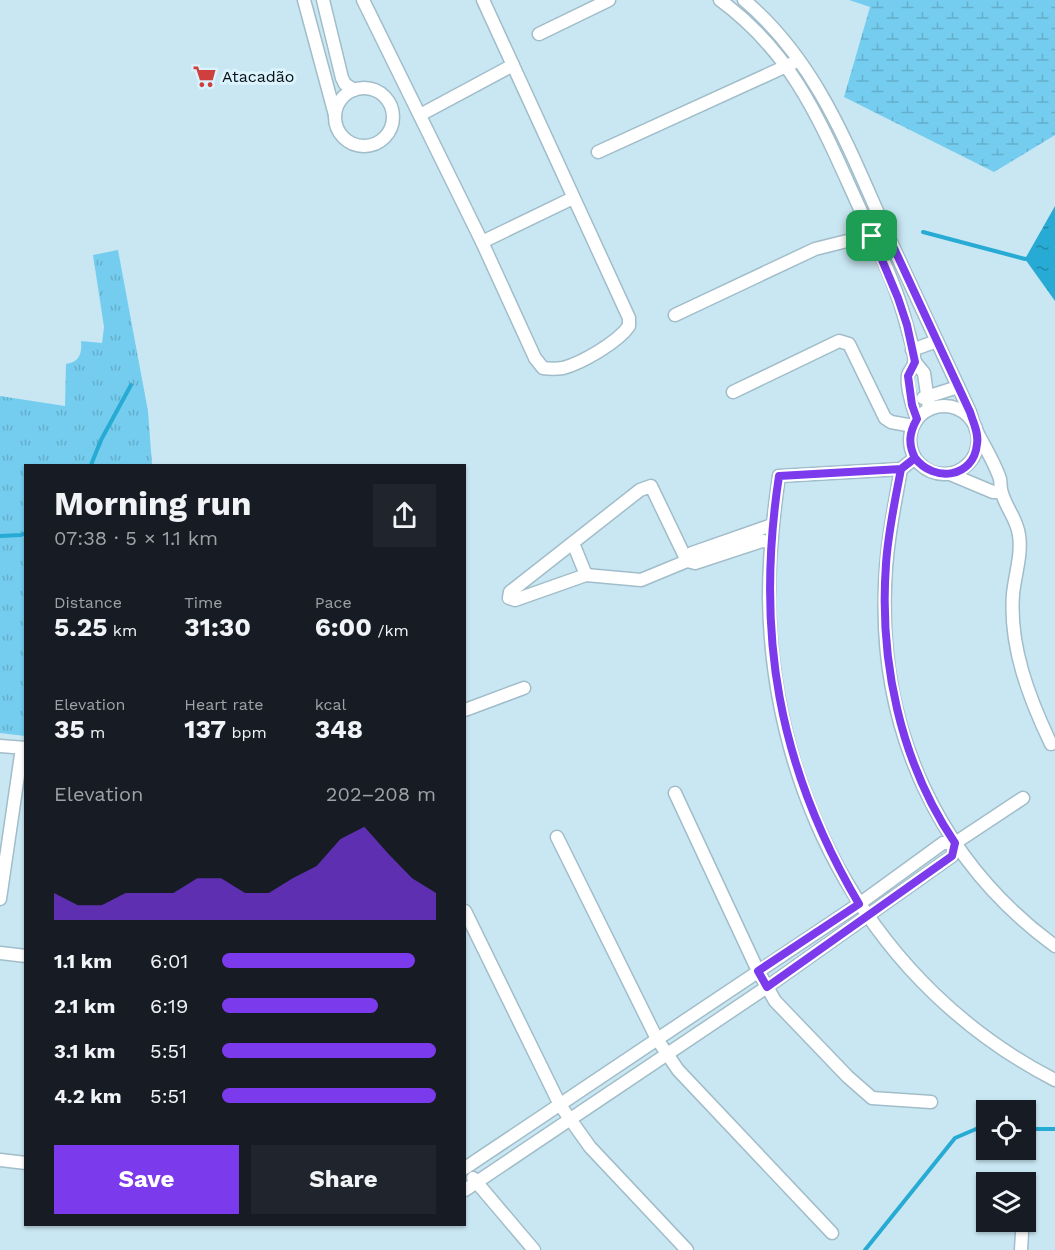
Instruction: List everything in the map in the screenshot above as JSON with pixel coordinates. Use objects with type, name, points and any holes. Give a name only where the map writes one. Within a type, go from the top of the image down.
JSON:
[{"type":"street","points":[[304,0],[335,117],[339,132],[352,144],[371,145],[387,135],[393,118],[392,108],[381,93],[363,88],[344,96],[337,106],[335,117]]},
{"type":"street","points":[[323,0],[340,73],[345,84],[354,90]]},
{"type":"street","points":[[363,0],[482,242],[539,365],[543,368],[555,369],[572,365],[617,339],[629,326],[628,312],[573,198],[483,0]]},
{"type":"street","points":[[539,34],[609,0]]},
{"type":"street","points":[[720,0],[764,38],[787,66],[815,111],[898,298],[913,356],[924,373],[929,409]]},
{"type":"street","points":[[744,0],[774,27],[801,60],[828,104],[1001,481],[1001,492],[1014,516],[1019,534],[1020,550],[1013,594],[1013,622],[1017,646],[1030,696],[1051,744]]},
{"type":"street","points":[[598,152],[801,60]]},
{"type":"street","points":[[420,115],[513,65]]},
{"type":"street","points":[[482,242],[573,198]]},
{"type":"street","points":[[675,315],[815,249],[886,231]]},
{"type":"street","points":[[734,392],[839,341],[849,344],[885,418],[891,422],[915,423],[929,409],[937,407],[954,408],[961,411],[974,426],[977,446],[971,461],[958,472],[934,473],[920,465],[910,443],[915,423],[908,376],[913,356],[937,341]]},
{"type":"street","points":[[912,405],[927,395],[958,387]]},
{"type":"street","points":[[915,458],[901,469],[779,476],[769,569],[770,631],[784,724],[802,787],[814,817],[837,866],[868,918],[908,968],[946,1006],[989,1040],[1055,1080]]},
{"type":"street","points":[[901,469],[889,536],[885,615],[890,668],[900,719],[916,770],[939,819],[970,864],[1002,900],[1055,946]]},
{"type":"street","points":[[950,474],[993,492],[1001,492]]},
{"type":"street","points":[[687,561],[651,486],[640,490],[510,592],[509,598],[515,600],[586,575],[641,580],[687,561],[692,553],[772,525]]},
{"type":"street","points":[[687,561],[695,563],[762,541],[771,542]]},
{"type":"street","points":[[573,543],[586,575]]},
{"type":"street","points":[[466,710],[524,688]]},
{"type":"street","points":[[0,746],[24,748],[0,899]]},
{"type":"street","points":[[675,793],[758,971],[775,1000],[848,1077],[872,1098],[931,1102]]},
{"type":"street","points":[[466,1167],[859,904],[943,843],[955,843],[1023,798]]},
{"type":"street","points":[[557,837],[667,1055],[678,1070],[832,1233]]},
{"type":"street","points":[[466,1190],[868,918],[952,856],[955,843]]},
{"type":"street","points":[[466,913],[560,1105],[590,1147],[687,1250]]},
{"type":"street","points":[[0,953],[24,956]]},
{"type":"street","points":[[0,1160],[24,1163]]},
{"type":"street","points":[[466,1169],[534,1250]]},
{"type":"street","points":[[1021,1250],[1022,1233]]},
{"type":"green space","points":[[849,0],[1055,0],[1055,135],[994,172],[844,97],[870,7]]},
{"type":"green space","points":[[118,250],[148,411],[152,464],[24,464],[24,736],[0,733],[0,396],[65,406],[66,364],[79,356],[81,341],[102,343],[104,327],[93,255]]},
{"type":"water","points":[[1055,206],[1055,301],[1025,259]]},
{"type":"waterway","points":[[923,232],[1025,259],[1030,258]]},
{"type":"waterway","points":[[91,464],[101,440],[131,385]]},
{"type":"waterway","points":[[0,536],[24,534]]},
{"type":"waterway","points":[[865,1250],[955,1138],[976,1129]]},
{"type":"waterway","points":[[1036,1129],[1055,1129]]},
{"type":"place","name":"Atacadão","points":[[204,76]]},
{"type":"route","points":[[872,236],[886,231],[970,412],[978,438],[977,446],[971,461],[958,472],[950,474],[942,475],[926,470],[915,458],[901,469],[779,476],[769,569],[770,631],[778,692],[784,724],[802,787],[842,876],[859,904],[758,971],[767,987],[868,918],[952,856],[955,843],[939,819],[916,770],[894,694],[886,641],[885,588],[889,536],[901,469],[915,458],[911,451],[910,434],[917,419],[912,405],[908,376],[915,362],[907,325],[872,236]]}]
